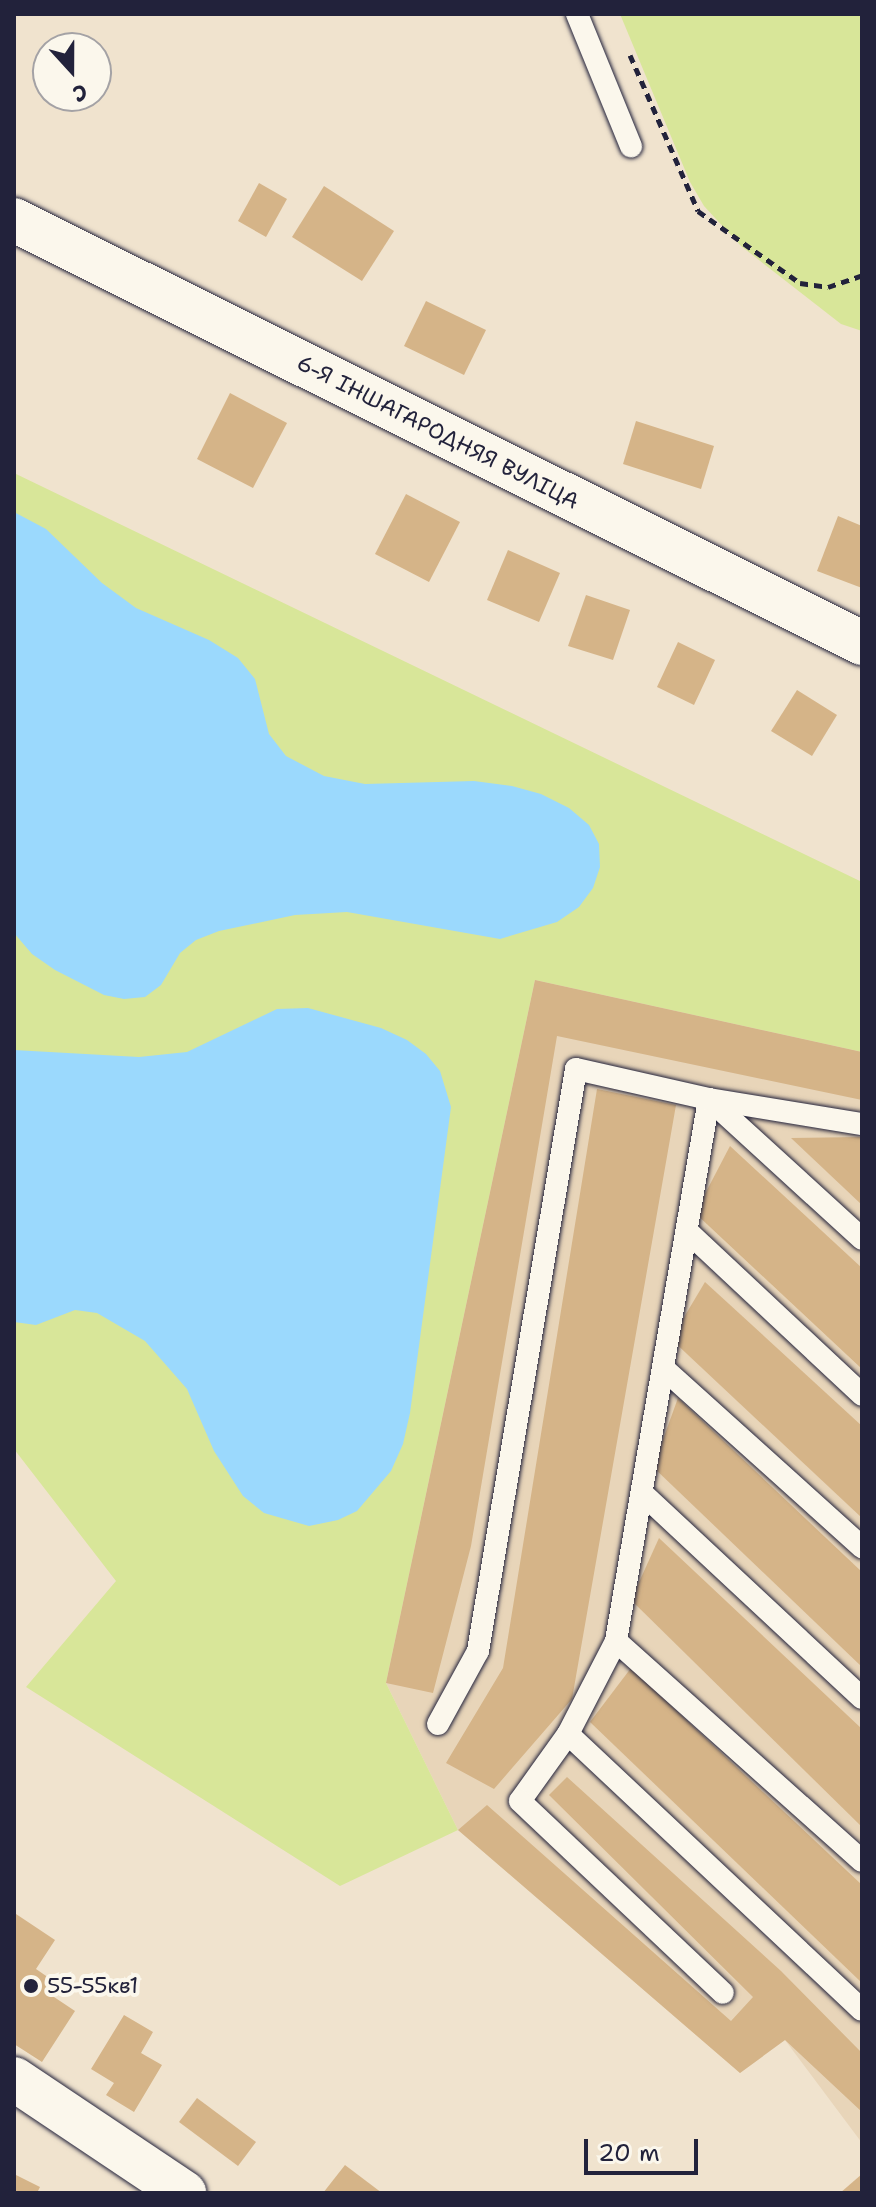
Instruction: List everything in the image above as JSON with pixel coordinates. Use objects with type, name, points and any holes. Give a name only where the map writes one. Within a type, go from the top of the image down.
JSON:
[{"type":"street","name":"6-Я ІНШАГАРОДНЯЯ ВУЛІЦА","points":[[14,220],[862,643]]},
{"type":"street","points":[[14,2079],[184,2193]]},
{"type":"lane","points":[[577,14],[631,146]]},
{"type":"lane","points":[[438,1724],[478,1651],[576,1069],[709,1099],[862,1124]]},
{"type":"lane","points":[[709,1099],[616,1641],[568,1734],[520,1801],[723,1993]]},
{"type":"lane","points":[[709,1099],[862,1239]]},
{"type":"lane","points":[[687,1231],[862,1395]]},
{"type":"lane","points":[[663,1368],[862,1547]]},
{"type":"lane","points":[[642,1493],[862,1698]]},
{"type":"lane","points":[[616,1641],[862,1861]]},
{"type":"lane","points":[[568,1734],[862,2010]]},
{"type":"path","points":[[624,42],[698,211],[800,283],[828,287],[862,275]]},
{"type":"shaded area","points":[[535,980],[862,1052],[862,2143],[785,2040],[740,2073],[458,1830],[386,1683]]},
{"type":"green space","points":[[620,14],[862,14],[862,331],[841,324],[741,246],[704,206],[690,182]]},
{"type":"green space","points":[[14,473],[862,882],[862,1052],[535,980],[386,1683],[458,1830],[340,1886],[26,1687],[116,1581],[14,1449]]},
{"type":"water","points":[[14,512],[46,529],[102,583],[136,608],[209,640],[238,658],[255,679],[269,734],[286,756],[324,776],[365,784],[474,781],[541,794],[569,808],[589,825],[599,844],[600,867],[593,888],[579,907],[557,922],[500,939],[347,912],[295,915],[219,931],[196,940],[180,953],[161,985],[145,997],[124,999],[104,995],[55,970],[32,954],[14,933]]},
{"type":"water","points":[[308,1008],[381,1028],[407,1040],[426,1054],[440,1071],[451,1107],[410,1413],[403,1444],[391,1471],[357,1511],[338,1520],[309,1526],[264,1513],[243,1496],[214,1451],[187,1389],[145,1341],[97,1313],[75,1310],[36,1325],[14,1322],[14,1050],[139,1057],[187,1052],[277,1009]]},
{"type":"building","points":[[259,183],[287,199],[266,237],[238,221]]},
{"type":"building","points":[[324,186],[394,231],[362,281],[292,237]]},
{"type":"building","points":[[426,301],[486,330],[464,375],[404,346]]},
{"type":"building","points":[[230,393],[287,423],[253,488],[197,459]]},
{"type":"building","points":[[636,421],[714,446],[701,489],[623,464]]},
{"type":"building","points":[[406,494],[460,522],[429,582],[375,554]]},
{"type":"building","points":[[838,516],[862,526],[862,588],[817,571]]},
{"type":"building","points":[[508,550],[560,573],[539,622],[487,600]]},
{"type":"building","points":[[586,595],[630,610],[613,660],[568,646]]},
{"type":"building","points":[[678,642],[715,660],[694,705],[657,687]]},
{"type":"building","points":[[797,690],[837,715],[812,756],[771,731]]},
{"type":"building","points":[[535,980],[862,1052],[862,1100],[557,1036],[471,1546],[433,1693],[386,1683]]},
{"type":"building","points":[[597,1089],[676,1105],[572,1699],[494,1789],[446,1763],[503,1668]]},
{"type":"building","points":[[862,1137],[862,1205],[791,1138]]},
{"type":"building","points":[[730,1146],[862,1268],[862,1369],[695,1213]]},
{"type":"building","points":[[705,1282],[862,1426],[862,1518],[671,1339]]},
{"type":"building","points":[[678,1398],[862,1572],[862,1667],[653,1467]]},
{"type":"building","points":[[659,1538],[862,1729],[862,1827],[631,1600]]},
{"type":"building","points":[[631,1668],[862,1885],[862,1983],[590,1722]]},
{"type":"building","points":[[567,1777],[781,1971],[862,2053],[862,2112],[785,2040],[740,2073],[458,1830],[487,1805],[731,2021],[753,1997],[549,1795]]},
{"type":"building","name":"55-55кв1","points":[[16,1914],[55,1940],[36,1969],[52,1980],[45,1991],[75,2011],[42,2062],[14,2044]]},
{"type":"building","points":[[124,2015],[153,2032],[141,2053],[162,2065],[134,2112],[106,2095],[114,2083],[91,2069]]},
{"type":"building","points":[[197,2098],[256,2142],[238,2166],[179,2122]]},
{"type":"building","points":[[345,2165],[382,2193],[323,2193]]},
{"type":"building","points":[[14,2174],[40,2187],[37,2193],[14,2193]]},
{"type":"building","points":[[862,2174],[862,2193],[840,2193]]},
{"type":"place","name":"55-55кв1","points":[[31,1986]]}]
